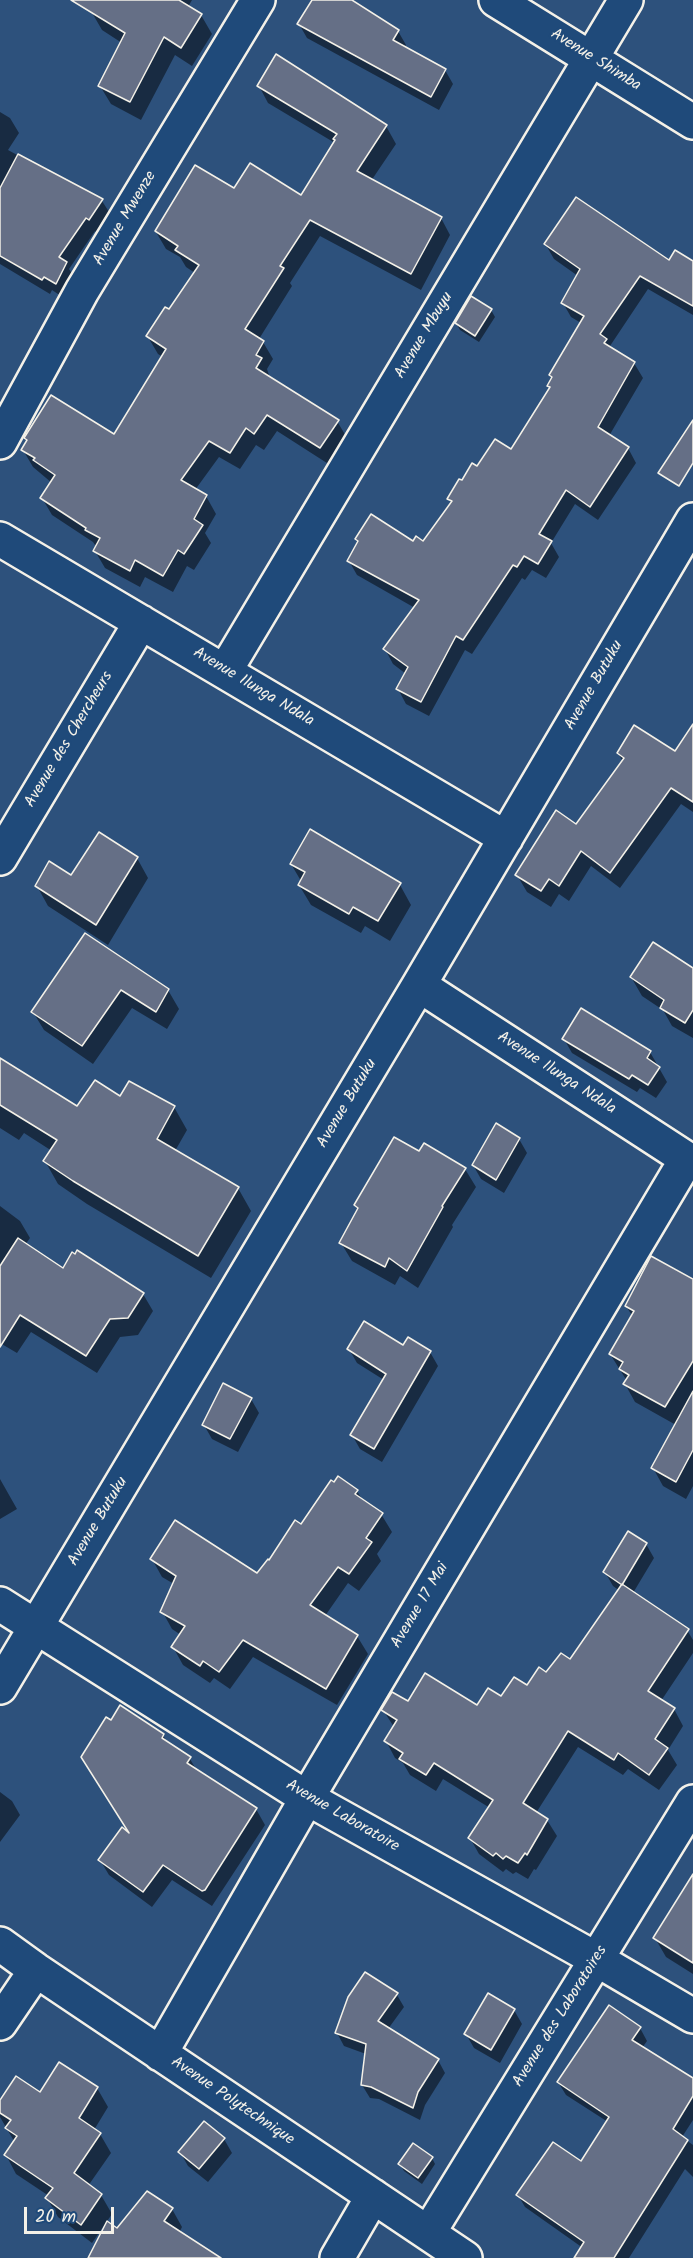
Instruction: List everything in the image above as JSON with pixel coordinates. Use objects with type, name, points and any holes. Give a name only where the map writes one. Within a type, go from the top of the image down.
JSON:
[{"type":"street","name":"Avenue Mwenze","points":[[0,442],[82,291],[258,0]]},
{"type":"street","name":"Avenue Shimba","points":[[496,0],[693,122]]},
{"type":"street","name":"Avenue Mbuyu","points":[[225,671],[626,0]]},
{"type":"street","name":"Avenue Butuku","points":[[0,1687],[419,985],[693,520]]},
{"type":"street","name":"Avenue Ilunga Ndala","points":[[0,539],[506,838]]},
{"type":"street","name":"Avenue des Chercheurs","points":[[0,858],[141,621]]},
{"type":"street","name":"Avenue Ilunga Ndala","points":[[419,985],[690,1162]]},
{"type":"street","name":"Avenue 17 Mai","points":[[159,2054],[307,1798],[690,1162]]},
{"type":"street","name":"Avenue Laboratoire","points":[[0,1604],[307,1798],[596,1959],[693,2016]]},
{"type":"street","name":"Avenue des Laboratoires","points":[[429,2232],[693,1802]]},
{"type":"street","name":"Avenue Polytechnique","points":[[0,1944],[159,2054],[465,2258]]},
{"type":"street","points":[[0,2023],[36,1970]]},
{"type":"street","points":[[337,2258],[373,2196]]},
{"type":"building","points":[[71,0],[179,0],[202,14],[181,48],[164,37],[130,102],[98,86],[125,33]]},
{"type":"building","points":[[312,0],[352,0],[399,30],[393,40],[446,69],[431,97],[297,24]]},
{"type":"building","points":[[276,54],[387,125],[357,171],[442,217],[411,274],[310,220],[280,266],[284,268],[245,329],[264,341],[256,355],[262,358],[256,368],[339,420],[320,448],[267,415],[254,434],[246,428],[230,453],[209,441],[181,480],[207,495],[194,519],[203,525],[184,554],[178,550],[163,576],[135,560],[130,571],[93,551],[100,538],[40,498],[55,475],[33,460],[35,458],[21,450],[27,440],[24,438],[51,395],[114,434],[166,349],[146,336],[165,307],[169,309],[199,265],[175,250],[178,246],[155,231],[195,165],[234,188],[250,163],[301,195],[337,134],[257,86]]},
{"type":"building","points":[[18,154],[103,199],[89,220],[86,218],[59,257],[67,262],[56,284],[44,277],[42,280],[0,256],[0,188]]},
{"type":"building","points":[[576,197],[669,260],[675,250],[693,261],[693,306],[640,276],[600,334],[607,339],[604,343],[635,362],[598,427],[629,447],[590,507],[566,490],[539,534],[552,541],[538,564],[524,556],[517,567],[513,565],[463,640],[456,636],[421,702],[396,689],[408,667],[383,649],[419,600],[347,561],[358,541],[355,539],[371,514],[413,541],[416,536],[423,541],[452,501],[447,499],[472,463],[477,466],[495,439],[511,449],[550,387],[547,386],[552,377],[549,375],[584,316],[561,303],[580,269],[544,244]]},
{"type":"building","points":[[471,296],[492,309],[475,336],[455,323]]},
{"type":"building","points":[[693,420],[693,463],[679,486],[658,473]]},
{"type":"building","points":[[693,724],[693,802],[671,788],[610,873],[581,851],[559,886],[549,879],[541,891],[515,875],[556,810],[576,824],[624,758],[617,753],[634,725],[675,751]]},
{"type":"building","points":[[310,829],[401,883],[378,921],[353,907],[349,914],[298,885],[305,872],[290,864]]},
{"type":"building","points":[[99,832],[138,857],[96,925],[35,886],[49,861],[71,875]]},
{"type":"building","points":[[85,933],[169,989],[156,1012],[121,990],[82,1046],[31,1012]]},
{"type":"building","points":[[653,942],[693,968],[693,1010],[685,1023],[660,1008],[664,1000],[630,977]]},
{"type":"building","points":[[581,1008],[651,1051],[647,1058],[660,1067],[648,1085],[632,1075],[629,1079],[562,1039]]},
{"type":"building","points":[[0,1058],[77,1106],[95,1080],[120,1096],[129,1081],[175,1106],[157,1139],[239,1187],[198,1256],[43,1161],[57,1140],[0,1105]]},
{"type":"building","points":[[496,1123],[520,1138],[496,1180],[472,1165]]},
{"type":"building","points":[[394,1137],[419,1151],[424,1143],[466,1168],[442,1206],[407,1271],[389,1258],[385,1267],[339,1243],[358,1208],[354,1205]]},
{"type":"building","points":[[18,1238],[63,1268],[72,1252],[75,1254],[77,1250],[144,1293],[128,1318],[110,1319],[86,1356],[20,1315],[0,1347],[0,1266]]},
{"type":"building","points":[[651,1256],[693,1279],[693,1361],[665,1407],[623,1384],[629,1375],[619,1369],[623,1362],[609,1354],[634,1311],[625,1306]]},
{"type":"building","points":[[364,1321],[403,1345],[408,1337],[431,1351],[374,1449],[350,1435],[386,1374],[347,1349]]},
{"type":"building","points":[[223,1383],[252,1398],[230,1439],[202,1425]]},
{"type":"building","points":[[693,1391],[693,1450],[676,1482],[651,1468]]},
{"type":"building","points":[[338,1476],[358,1490],[355,1494],[383,1513],[366,1538],[372,1542],[349,1574],[338,1567],[310,1605],[358,1635],[326,1689],[243,1640],[219,1672],[203,1661],[200,1666],[171,1647],[185,1626],[160,1612],[176,1576],[150,1559],[175,1520],[257,1573],[269,1560],[295,1520],[301,1524],[331,1480],[334,1482]]},
{"type":"building","points":[[628,1531],[647,1543],[622,1585],[603,1572]]},
{"type":"building","points":[[622,1584],[689,1629],[648,1691],[675,1708],[655,1739],[668,1748],[649,1775],[618,1753],[614,1760],[568,1731],[523,1803],[548,1819],[527,1855],[525,1853],[518,1863],[506,1856],[503,1859],[496,1853],[493,1856],[468,1838],[493,1800],[434,1763],[426,1775],[399,1759],[403,1753],[384,1741],[397,1720],[381,1710],[392,1692],[408,1701],[425,1673],[477,1705],[488,1688],[501,1696],[514,1677],[527,1685],[539,1667],[546,1672],[561,1653],[570,1659]]},
{"type":"building","points":[[120,1705],[164,1734],[162,1738],[191,1757],[187,1763],[257,1808],[205,1890],[202,1891],[163,1865],[143,1892],[98,1860],[122,1827],[129,1833],[81,1757],[106,1717],[111,1720]]},
{"type":"building","points":[[693,1874],[693,1963],[653,1938]]},
{"type":"building","points":[[365,1972],[398,1993],[378,2021],[439,2059],[418,2092],[413,2108],[371,2087],[361,2085],[366,2044],[335,2033],[348,1997]]},
{"type":"building","points":[[488,1993],[515,2009],[491,2050],[464,2034]]},
{"type":"building","points":[[609,2005],[641,2027],[632,2040],[693,2078],[693,2096],[673,2129],[688,2140],[614,2258],[574,2258],[584,2242],[516,2195],[553,2142],[581,2161],[609,2117],[557,2082]]},
{"type":"building","points":[[59,2062],[98,2087],[79,2118],[101,2133],[74,2173],[102,2194],[81,2225],[45,2198],[53,2188],[4,2155],[17,2136],[5,2128],[11,2120],[0,2113],[0,2100],[16,2076],[40,2092]]},
{"type":"building","points":[[204,2121],[225,2138],[199,2169],[178,2152]]},
{"type":"building","points":[[413,2143],[433,2157],[418,2178],[398,2164]]},
{"type":"building","points":[[147,2191],[173,2208],[164,2221],[221,2258],[88,2258],[107,2221],[117,2228]]}]
